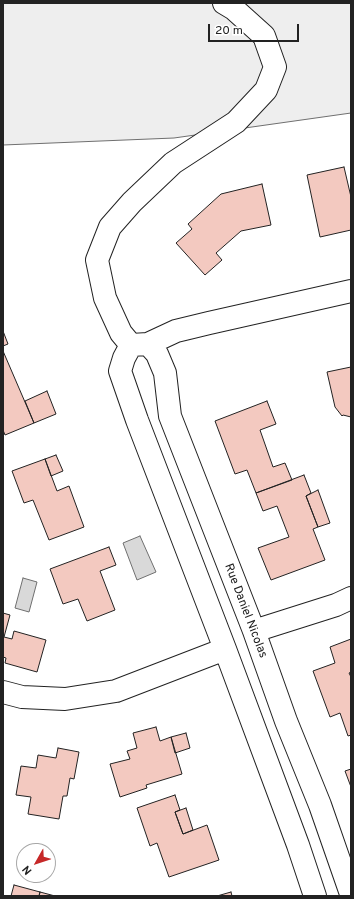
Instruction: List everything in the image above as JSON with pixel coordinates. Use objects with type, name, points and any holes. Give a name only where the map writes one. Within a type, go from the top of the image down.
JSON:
[{"type":"street","name":"Rue Daniel Nicolas","points":[[224,3],[234,9],[264,36],[275,67],[266,90],[236,122],[173,163],[132,202],[110,227],[97,260],[105,298],[121,333],[158,354],[165,374],[170,416],[254,631],[286,721],[349,882]]},
{"type":"street","points":[[316,896],[225,649],[137,420],[120,371],[124,358],[140,345],[176,331],[209,322],[351,291]]},
{"type":"street","points":[[254,631],[336,605],[351,598]]},
{"type":"street","points":[[3,692],[22,697],[65,699],[116,691],[225,649]]},
{"type":"shaded area","points":[[3,3],[351,3],[351,113],[174,138],[3,145]]},
{"type":"shaded area","points":[[140,536],[156,572],[137,580],[123,543]]},
{"type":"shaded area","points":[[23,578],[37,582],[29,612],[15,608]]},
{"type":"building","points":[[344,167],[351,197],[351,230],[320,237],[307,175]]},
{"type":"building","points":[[262,184],[271,225],[241,231],[216,253],[222,260],[205,275],[176,243],[192,229],[188,224],[221,194]]},
{"type":"building","points":[[3,331],[8,344],[3,346]]},
{"type":"building","points":[[3,351],[34,423],[5,435],[3,430]]},
{"type":"building","points":[[351,367],[351,417],[342,416],[335,407],[327,372]]},
{"type":"building","points":[[47,391],[56,414],[34,423],[25,401]]},
{"type":"building","points":[[267,401],[276,424],[260,430],[273,467],[285,463],[292,480],[256,493],[247,470],[235,474],[215,421]]},
{"type":"building","points":[[56,455],[63,471],[51,476],[45,459]]},
{"type":"building","points":[[45,459],[57,491],[69,486],[84,527],[49,540],[33,500],[24,503],[12,471]]},
{"type":"building","points":[[304,475],[311,493],[306,496],[318,527],[313,529],[325,560],[271,580],[258,548],[289,537],[277,506],[263,511],[256,493]]},
{"type":"building","points":[[318,490],[330,523],[318,527],[306,496]]},
{"type":"building","points":[[109,547],[116,565],[100,571],[115,610],[87,621],[78,599],[63,604],[50,569]]},
{"type":"building","points":[[3,613],[10,615],[4,637],[12,639],[14,631],[46,640],[37,672],[5,663],[6,658],[3,657]]},
{"type":"building","points":[[351,639],[351,672],[349,673],[351,677],[351,735],[348,736],[340,713],[330,717],[313,671],[335,663],[330,647]]},
{"type":"building","points":[[156,727],[160,741],[171,737],[182,774],[146,785],[147,788],[120,797],[110,764],[130,759],[127,751],[137,748],[133,733]]},
{"type":"building","points":[[186,733],[190,748],[175,753],[171,737]]},
{"type":"building","points":[[58,748],[79,752],[74,779],[70,778],[67,796],[63,796],[59,819],[28,814],[31,797],[16,795],[21,766],[36,768],[38,755],[56,758]]},
{"type":"building","points":[[351,769],[351,787],[345,771]]},
{"type":"building","points":[[175,795],[180,810],[175,812],[183,834],[207,825],[219,860],[169,877],[157,843],[150,846],[137,808]]},
{"type":"building","points":[[186,808],[193,830],[183,834],[175,812]]},
{"type":"building","points":[[14,885],[40,892],[39,896],[11,896]]},
{"type":"building","points":[[40,892],[55,896],[39,896]]},
{"type":"building","points":[[231,892],[232,896],[217,896]]}]
